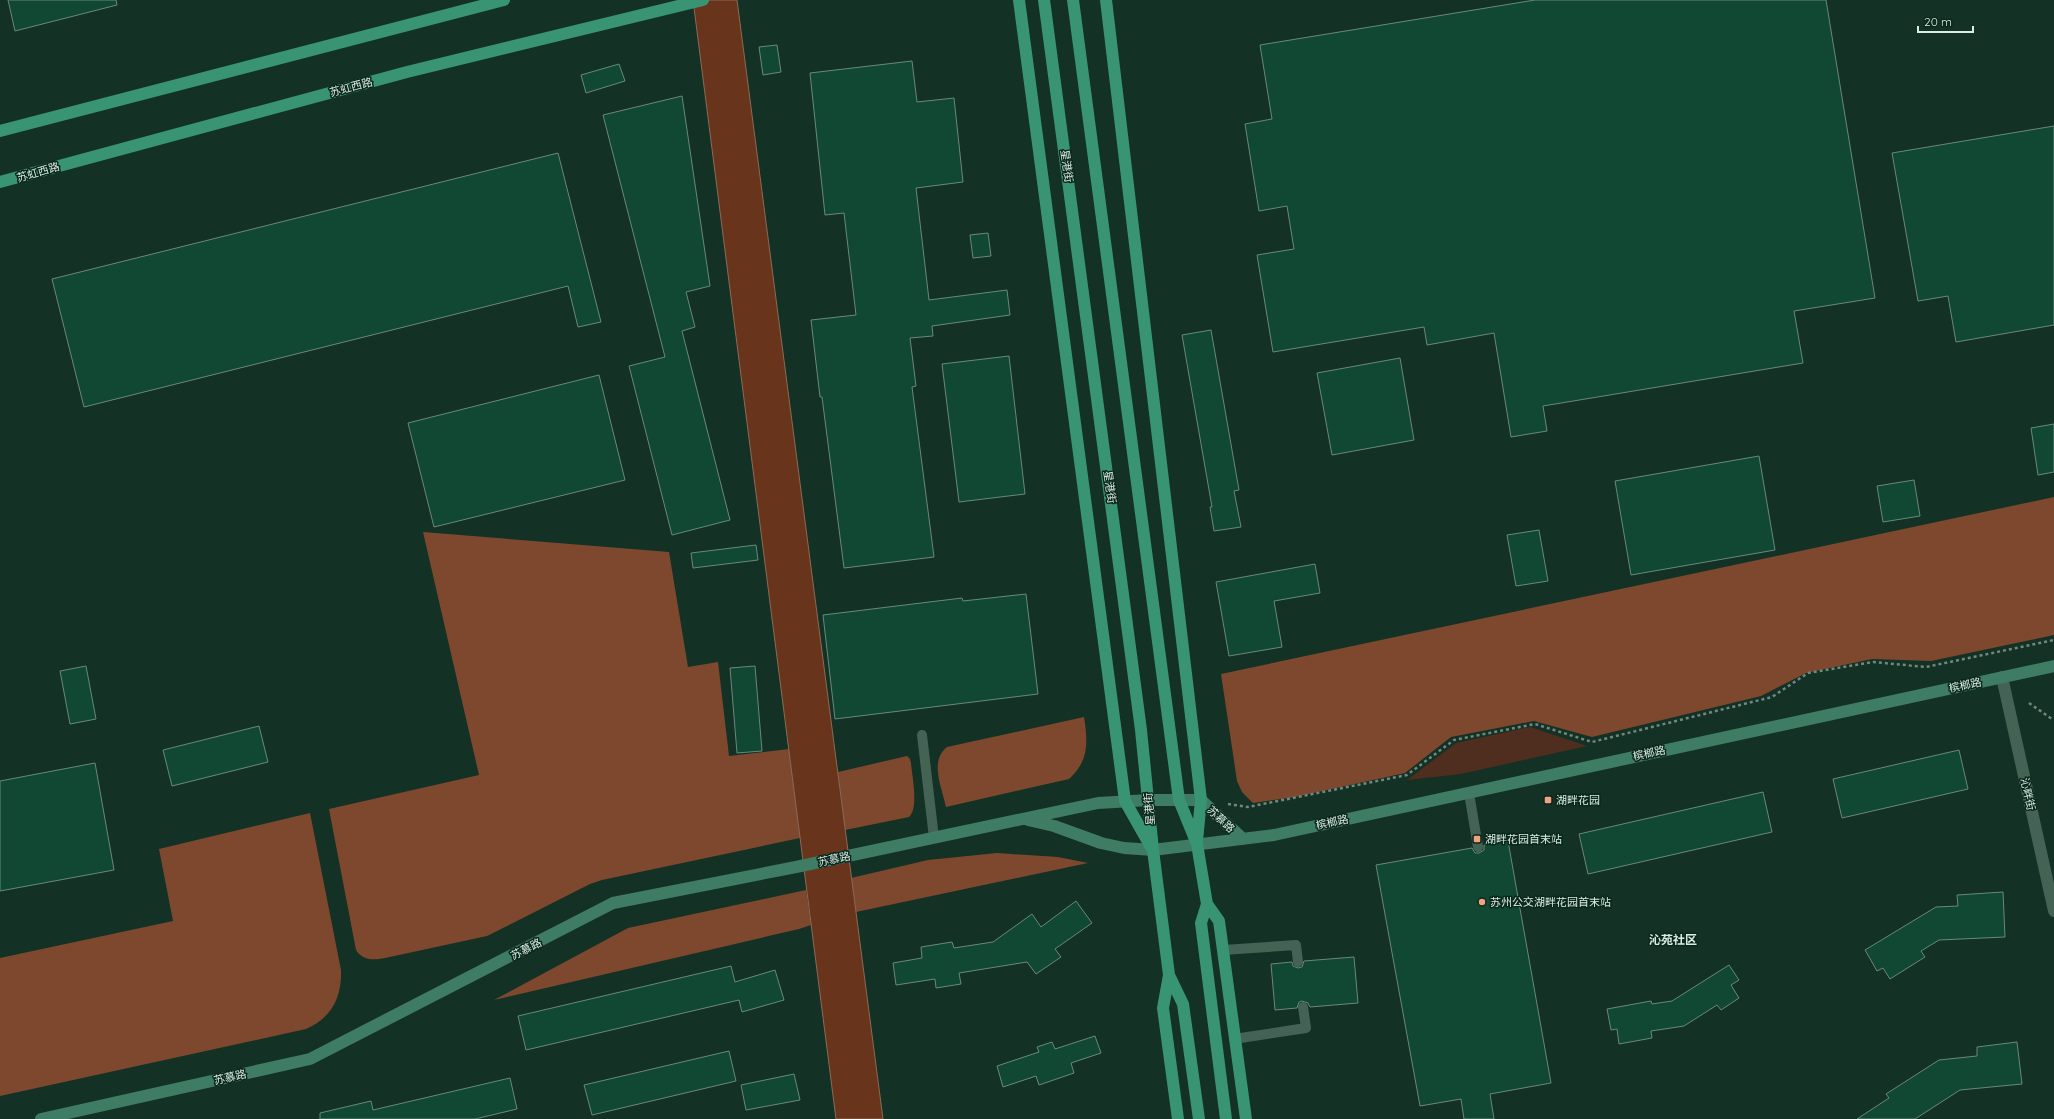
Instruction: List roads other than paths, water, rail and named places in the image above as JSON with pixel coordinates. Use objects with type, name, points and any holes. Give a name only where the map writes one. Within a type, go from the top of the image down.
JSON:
[{"type":"main road","points":[[0,131],[504,0]]},
{"type":"main road","name":"苏虹西路","points":[[0,182],[407,72],[703,0]]},
{"type":"main road","points":[[1019,0],[1125,801],[1153,850]]},
{"type":"main road","name":"星港街","points":[[1044,0],[1142,730],[1153,850],[1169,975],[1163,1008],[1178,1119]]},
{"type":"main road","points":[[1073,0],[1144,525],[1179,800],[1197,844],[1207,904],[1219,921],[1246,1119]]},
{"type":"main road","points":[[1106,0],[1200,800],[1197,844]]},
{"type":"main road","name":"槟榔路","points":[[1243,839],[1274,835],[2054,666]]},
{"type":"main road","name":"苏慕路","points":[[41,1119],[310,1059],[613,904],[855,855],[1098,803],[1148,800],[1200,800],[1243,839]]},
{"type":"main road","name":"苏慕路","points":[[1024,819],[1054,826],[1101,843],[1124,848],[1153,850],[1243,839]]},
{"type":"main road","points":[[1207,904],[1200,924],[1226,1119]]},
{"type":"main road","name":"星港街","points":[[1169,975],[1183,1004],[1199,1119]]},
{"type":"street","name":"沁畔街","points":[[2002,677],[2054,911]]},
{"type":"lane","points":[[922,735],[934,838]]},
{"type":"lane","points":[[1469,793],[1478,846]]},
{"type":"lane","points":[[1223,950],[1296,945],[1298,962]]},
{"type":"lane","points":[[1234,1039],[1306,1028],[1303,1008]]},
{"type":"place","name":"湖畔花园","points":[[1548,800]]},
{"type":"place","name":"湖畔花园首末站","points":[[1477,839]]},
{"type":"place","name":"苏州公交湖畔花园首末站","points":[[1482,902]]},
{"type":"district","name":"沁苑社区","points":[[1673,939]]}]
